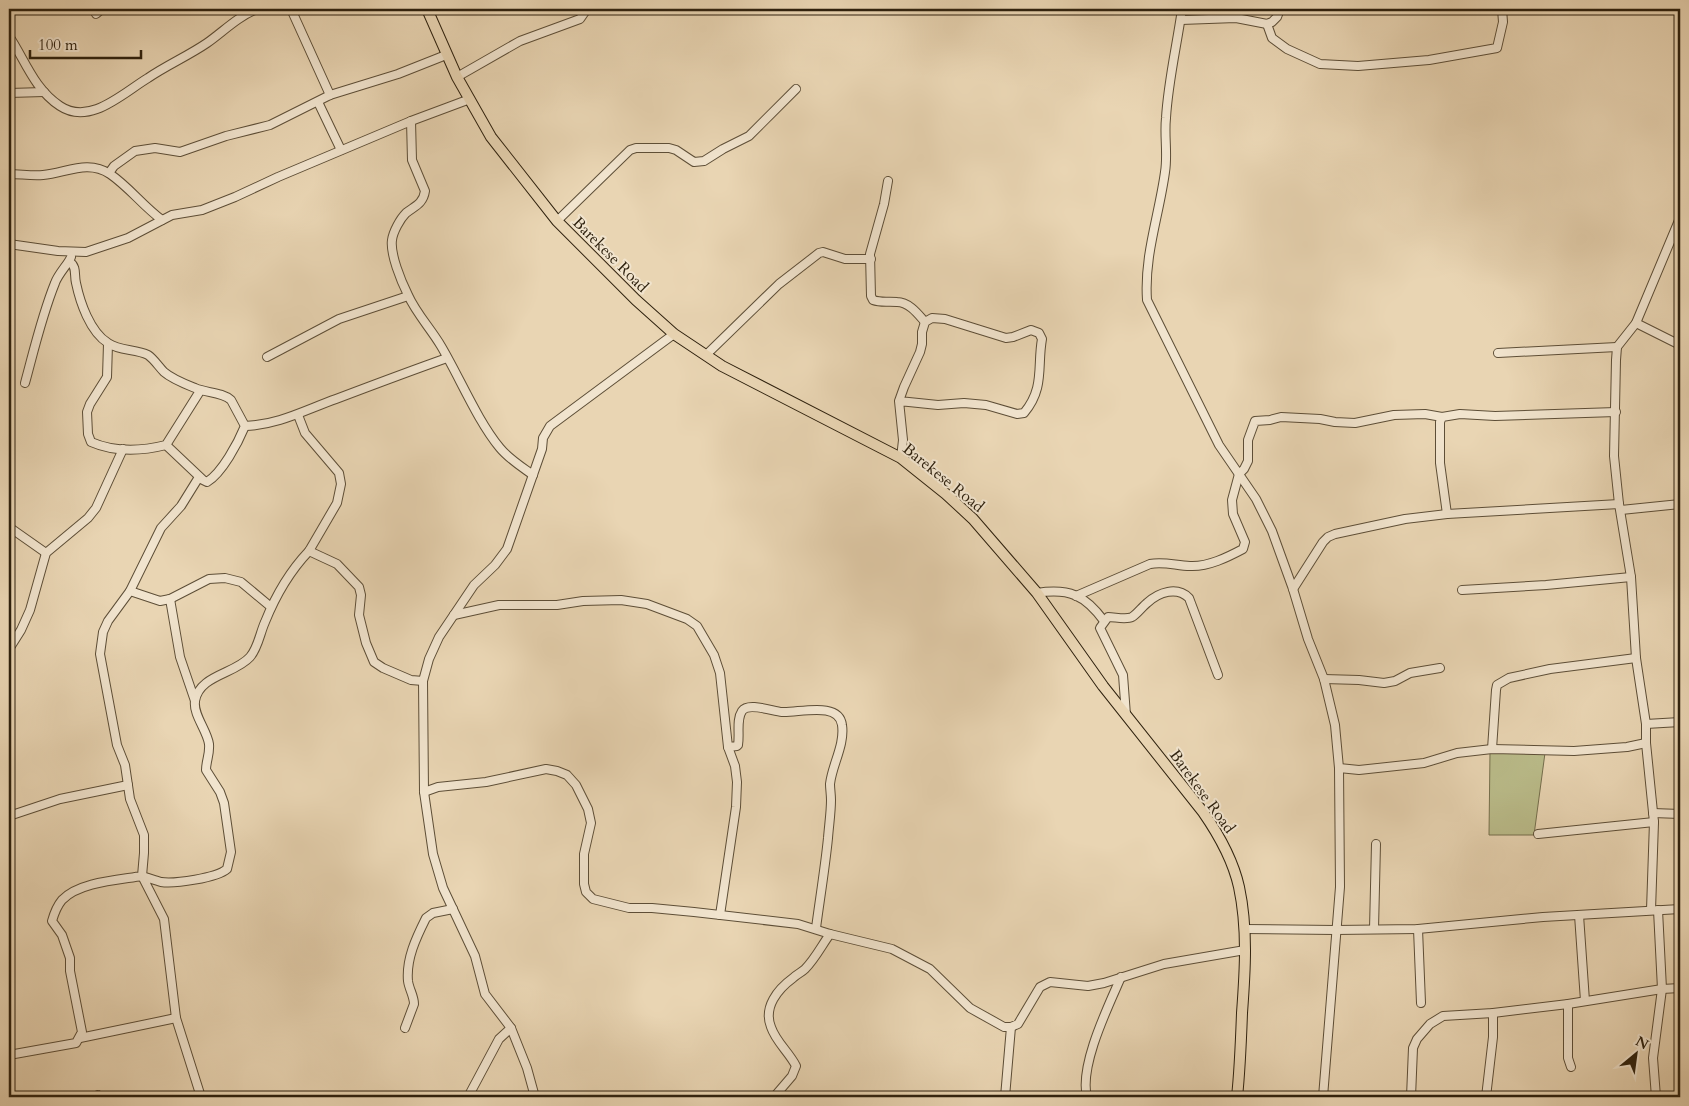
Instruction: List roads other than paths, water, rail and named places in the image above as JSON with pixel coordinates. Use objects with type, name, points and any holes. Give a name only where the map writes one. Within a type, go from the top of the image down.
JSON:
[{"type":"main road","name":"Barekese Road","points":[[427,9],[446,55],[491,137],[557,221],[636,300],[674,334],[722,366],[901,458],[946,494],[973,519],[1037,593],[1103,686],[1193,798],[1218,834],[1239,886],[1245,950],[1240,1074],[1237,1097]]},
{"type":"street","points":[[9,36],[32,77],[44,92],[58,106],[79,113],[92,111],[131,90],[210,42],[244,14],[257,9]]},
{"type":"street","points":[[291,9],[330,96]]},
{"type":"street","points":[[457,77],[520,41],[580,19],[587,9]]},
{"type":"street","points":[[1182,9],[1166,111],[1166,169],[1160,204],[1148,251],[1147,300],[1219,445],[1262,509],[1293,589],[1308,639],[1324,679],[1335,726],[1339,768],[1340,887],[1335,930],[1324,1097]]},
{"type":"street","points":[[1181,20],[1236,18],[1267,24],[1277,17],[1280,9]]},
{"type":"street","points":[[1267,24],[1272,38],[1287,49],[1320,64],[1358,66],[1429,60],[1496,48],[1504,22],[1502,9]]},
{"type":"street","points":[[109,173],[114,166],[135,151],[155,148],[180,152],[226,136],[270,125],[330,96],[398,74],[446,55]]},
{"type":"street","points":[[557,221],[630,150],[636,148],[670,148],[694,162],[704,161],[749,136],[796,88]]},
{"type":"street","points":[[9,93],[44,92]]},
{"type":"street","points":[[9,244],[86,252],[128,238],[172,215],[202,210],[411,121],[470,99]]},
{"type":"street","points":[[318,102],[341,150]]},
{"type":"street","points":[[411,121],[412,160],[425,191],[420,204],[402,218],[392,239],[392,250],[408,296],[500,448],[513,461],[533,475]]},
{"type":"street","points":[[9,174],[43,175],[76,167],[90,167],[109,173],[162,220]]},
{"type":"street","points":[[888,181],[870,259],[871,296],[873,300],[904,303],[925,322]]},
{"type":"street","points":[[1656,1097],[1653,1058],[1662,988],[1655,910],[1654,822],[1646,744],[1646,724],[1636,658],[1631,577],[1614,456],[1617,347],[1636,323],[1680,218]]},
{"type":"street","points":[[26,383],[37,339],[55,282],[63,268],[70,262],[73,252]]},
{"type":"street","points":[[706,355],[779,284],[819,253],[823,252],[845,258],[870,259]]},
{"type":"street","points":[[70,262],[75,267],[76,282],[90,323],[108,344],[148,355],[167,374],[200,391],[227,396],[245,426]]},
{"type":"street","points":[[267,358],[339,319],[408,296]]},
{"type":"street","points":[[899,401],[938,405],[986,405],[1018,414],[1024,413],[1029,407],[1039,383],[1039,353],[1042,338],[1039,332],[1031,330],[1006,338],[944,319],[932,318],[925,322],[920,352],[899,401],[903,440],[901,458]]},
{"type":"street","points":[[1636,323],[1680,345]]},
{"type":"street","points":[[535,1097],[527,1068],[511,1028],[485,994],[475,956],[443,888],[433,854],[424,792],[423,681],[429,660],[439,637],[474,585],[495,565],[507,549],[516,528],[542,449],[542,438],[550,426],[674,334]]},
{"type":"street","points":[[108,344],[107,377],[87,412],[88,434],[91,442],[99,446],[139,450],[166,445],[200,391]]},
{"type":"street","points":[[1498,352],[1617,347]]},
{"type":"street","points":[[245,426],[261,425],[298,415],[333,399],[447,358]]},
{"type":"street","points":[[1076,596],[1150,564],[1158,562],[1192,567],[1212,563],[1243,549],[1245,542],[1233,514],[1232,500],[1239,474],[1248,461],[1248,440],[1255,421],[1281,417],[1354,423],[1394,415],[1425,414],[1442,417],[1460,414],[1495,416],[1616,412]]},
{"type":"street","points":[[195,702],[198,691],[205,684],[243,664],[251,656],[271,607],[302,558],[309,551],[336,503],[341,484],[339,474],[305,433],[298,415]]},
{"type":"street","points":[[1442,417],[1440,422],[1440,464],[1447,514]]},
{"type":"street","points":[[166,445],[206,482],[219,472],[238,443],[245,426]]},
{"type":"street","points":[[9,649],[21,630],[30,610],[46,553],[88,518],[96,508],[123,449]]},
{"type":"street","points":[[199,476],[181,506],[161,528],[130,592],[108,621],[100,654],[117,745],[125,764],[130,799],[144,835],[142,876],[164,919],[176,1018],[201,1097]]},
{"type":"street","points":[[1293,589],[1323,542],[1328,537],[1343,532],[1404,519],[1447,514],[1680,504]]},
{"type":"street","points":[[9,527],[46,553]]},
{"type":"street","points":[[309,551],[337,564],[359,587],[361,595],[359,615],[367,648],[374,662],[411,680],[423,681]]},
{"type":"street","points":[[1462,590],[1631,577]]},
{"type":"street","points":[[130,592],[160,601],[170,599],[209,579],[225,578],[241,582],[271,607]]},
{"type":"street","points":[[1037,593],[1053,590],[1068,592],[1084,599],[1096,609],[1104,621]]},
{"type":"street","points":[[1126,714],[1123,675],[1100,628],[1108,617],[1132,617],[1148,601],[1162,594],[1177,590],[1189,598],[1218,675]]},
{"type":"street","points":[[9,1055],[76,1042],[80,1038],[82,1032],[70,971],[70,958],[62,935],[52,921],[63,899],[74,890],[84,887],[142,876],[162,882],[218,875],[227,869],[229,865],[231,852],[224,803],[220,792],[206,770],[209,756],[208,742],[180,657],[170,599]]},
{"type":"street","points":[[454,614],[499,605],[557,605],[621,600],[647,604],[688,619],[697,626],[714,655],[720,673],[728,748],[735,766],[737,782],[736,807],[720,915]]},
{"type":"street","points":[[1492,749],[1497,685],[1510,678],[1550,670],[1636,658]]},
{"type":"street","points":[[1324,679],[1384,683],[1395,681],[1410,674],[1440,668]]},
{"type":"street","points":[[728,748],[738,745],[739,718],[741,712],[746,707],[752,706],[782,712],[830,710],[838,713],[841,719],[843,726],[841,742],[830,785],[828,839],[816,928]]},
{"type":"street","points":[[1646,724],[1680,722]]},
{"type":"street","points":[[1339,768],[1359,770],[1424,763],[1457,753],[1492,749],[1574,751],[1646,744]]},
{"type":"street","points":[[424,792],[438,787],[486,782],[546,769],[567,775],[576,785],[588,809],[591,823],[584,854],[584,884],[586,892],[593,899],[629,908],[652,908],[798,924],[892,949],[930,969],[970,1008],[1004,1027],[1018,1024],[1040,987],[1050,982],[1088,986],[1104,983],[1164,964],[1245,950]]},
{"type":"street","points":[[9,816],[60,799],[128,785]]},
{"type":"street","points":[[1653,813],[1680,814]]},
{"type":"street","points":[[1538,834],[1654,822]]},
{"type":"street","points":[[1374,930],[1376,844]]},
{"type":"street","points":[[1244,929],[1418,929],[1680,908]]},
{"type":"street","points":[[405,1028],[411,1015],[414,1000],[408,982],[412,947],[429,915],[453,909]]},
{"type":"street","points":[[1580,915],[1585,1001]]},
{"type":"street","points":[[1418,929],[1421,1003]]},
{"type":"street","points":[[774,1097],[792,1076],[796,1066],[771,1027],[768,1014],[771,1004],[776,993],[810,963],[830,934]]},
{"type":"street","points":[[1087,1097],[1085,1085],[1087,1064],[1121,977]]},
{"type":"street","points":[[1411,1097],[1413,1048],[1417,1039],[1430,1024],[1443,1016],[1493,1013],[1568,1004],[1662,988],[1680,988]]},
{"type":"street","points":[[1568,1004],[1568,1058],[1571,1067]]},
{"type":"street","points":[[1486,1097],[1493,1037],[1493,1013]]},
{"type":"street","points":[[80,1038],[176,1018]]},
{"type":"street","points":[[1005,1097],[1011,1027]]},
{"type":"street","points":[[468,1097],[499,1039],[511,1028]]}]
